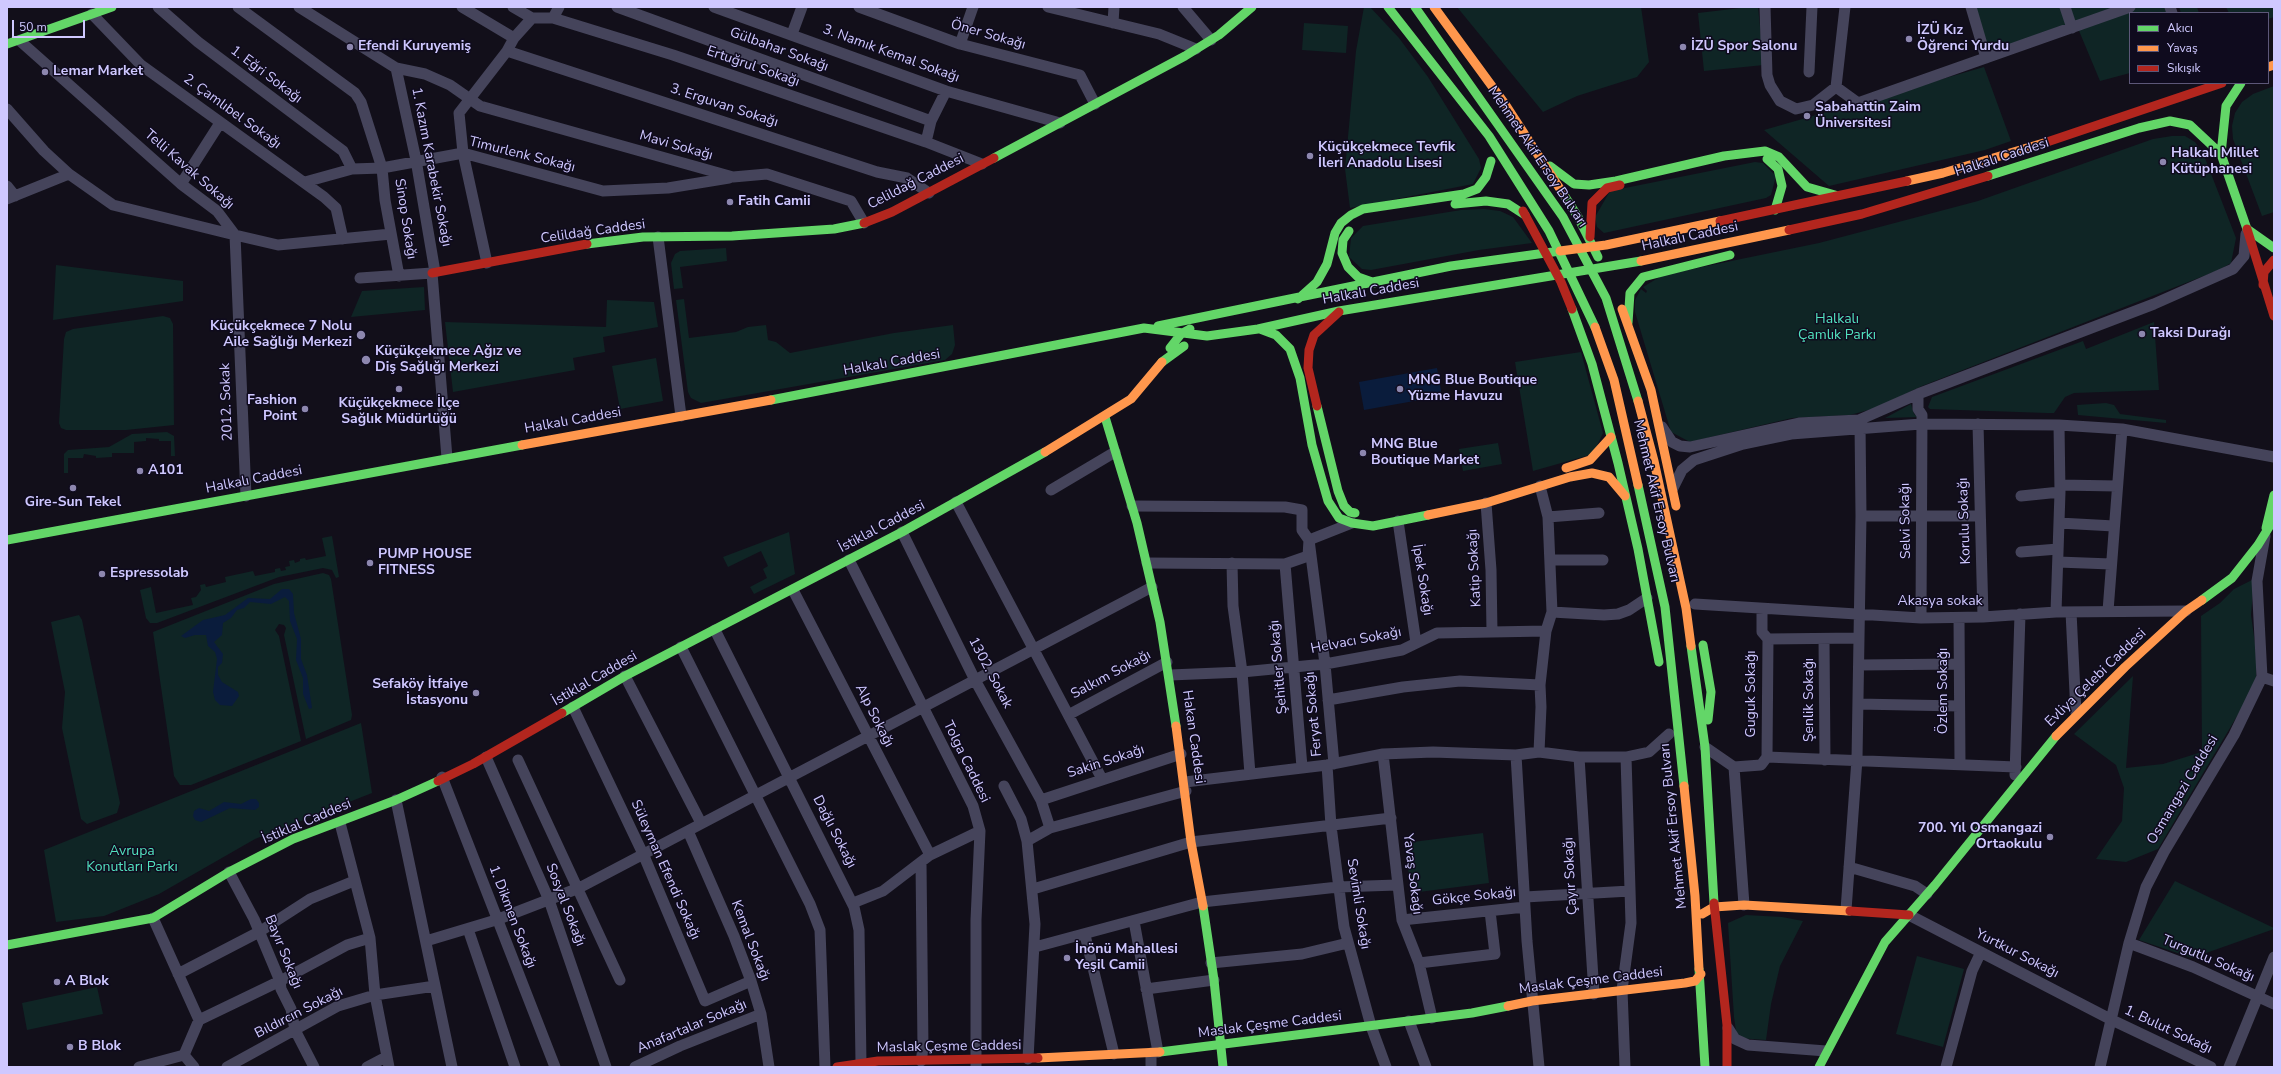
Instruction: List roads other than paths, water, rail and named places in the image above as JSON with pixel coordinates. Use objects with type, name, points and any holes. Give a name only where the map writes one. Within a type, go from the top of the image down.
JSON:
[{"type":"main road","points":[[7,44],[20,41],[112,7]]},
{"type":"main road","name":"Mehmet Akif Ersoy Bulvarı","points":[[1388,7],[1490,136],[1549,231],[1589,312],[1614,380],[1665,607],[1697,917],[1705,1067]]},
{"type":"main road","name":"Mehmet Akif Ersoy Bulvarı","points":[[1415,7],[1482,99],[1563,217],[1606,298],[1636,388],[1686,608],[1706,747],[1714,907],[1727,1025],[1727,1067]]},
{"type":"main road","points":[[1434,7],[1505,104],[1539,157],[1590,237],[1608,279]]},
{"type":"main road","name":"Celildağ Caddesi","points":[[434,273],[617,239],[740,236],[834,229],[864,224],[892,212],[929,193],[1196,50],[1211,40],[1246,9]]},
{"type":"main road","name":"Halkalı Caddesi","points":[[7,540],[947,367],[1298,299],[1451,266],[1606,245],[1943,173],[2028,148],[2198,87],[2216,84]]},
{"type":"main road","points":[[2240,84],[2226,106],[2221,154],[2247,229],[2263,285],[2274,316]]},
{"type":"main road","points":[[1451,86],[1469,126]]},
{"type":"main road","name":"Halkalı Caddesi","points":[[1144,328],[1181,334],[1207,336],[1260,329],[1339,311],[1619,266],[1862,214],[2037,162],[2139,128],[2170,121],[2190,125],[2203,134],[2221,154]]},
{"type":"main road","points":[[1539,157],[1574,184],[1589,185],[1616,181],[1724,156],[1765,151],[1779,157],[1807,187],[1840,196]]},
{"type":"main road","points":[[1298,299],[1317,282],[1327,264],[1335,233],[1341,223],[1351,215],[1363,209],[1464,194],[1477,189],[1486,177],[1489,158],[1500,174]]},
{"type":"main road","points":[[1590,237],[1592,203],[1607,188],[1737,160],[1766,158],[1775,164],[1782,186],[1775,210]]},
{"type":"main road","points":[[1512,194],[1561,282],[1576,318],[1592,364],[1626,497],[1647,598],[1660,672]]},
{"type":"main road","points":[[1388,215],[1466,202],[1486,201],[1508,204],[1525,215]]},
{"type":"main road","points":[[1814,235],[1862,214]]},
{"type":"main road","points":[[1358,223],[1352,227],[1343,240],[1342,253],[1348,267],[1358,277],[1375,283]]},
{"type":"main road","points":[[2247,229],[2274,248]]},
{"type":"main road","points":[[1628,325],[1630,293],[1633,287],[1643,277],[1649,274],[1737,253]]},
{"type":"main road","points":[[2263,285],[2264,272],[2274,260]]},
{"type":"main road","points":[[1618,299],[1651,390],[1660,424],[1678,515]]},
{"type":"main road","points":[[1339,311],[1314,335],[1309,350],[1308,368],[1344,506],[1350,512],[1367,516],[1385,516],[1472,496]]},
{"type":"main road","points":[[1162,362],[1170,348],[1181,334],[1217,315]]},
{"type":"main road","points":[[1260,329],[1276,335],[1290,348],[1300,378],[1312,446],[1328,501],[1339,518],[1352,523],[1373,526],[1486,503],[1540,478],[1590,460],[1602,450],[1611,436]]},
{"type":"main road","points":[[1158,331],[1168,337],[1170,348]]},
{"type":"main road","points":[[1162,362],[1183,346],[1207,336]]},
{"type":"main road","name":"İstiklal Caddesi","points":[[7,945],[153,918],[229,872],[293,839],[396,800],[486,757],[573,708],[625,676],[902,532],[1105,417],[1131,399],[1162,362]]},
{"type":"main road","name":"Hakan Caddesi","points":[[1105,417],[1132,506],[1147,563],[1170,675],[1191,842],[1214,980],[1222,1045],[1223,1067]]},
{"type":"main road","points":[[1540,478],[1592,473],[1609,477],[1626,497]]},
{"type":"main road","points":[[2266,528],[2274,495]]},
{"type":"main road","points":[[2266,528],[2274,519]]},
{"type":"main road","name":"Evliya Çelebi Caddesi","points":[[1819,1067],[1826,1051],[1885,942],[1927,894],[2076,713],[2186,611],[2232,578],[2258,545],[2266,528]]},
{"type":"main road","points":[[1701,634],[1711,692],[1706,747]]},
{"type":"main road","points":[[1666,711],[1671,746],[1684,784]]},
{"type":"main road","points":[[1697,917],[1714,907],[1744,905],[1846,910],[1881,920],[1909,915]]},
{"type":"main road","name":"Evliya Çelebi Caddesi","points":[[1881,920],[1885,942]]},
{"type":"main road","name":"Maslak Çeşme Caddesi","points":[[837,1067],[861,1063],[878,1064],[920,1061],[976,1063],[1028,1059],[1057,1063],[1114,1054],[1155,1053],[1432,1018],[1532,1001],[1693,982],[1701,974]]},
{"type":"street","name":"1. Eğri Sokağı","points":[[158,7],[198,42],[343,151],[352,170]]},
{"type":"street","name":"Sinop Sokağı","points":[[238,7],[355,93],[361,102],[382,168],[391,234],[399,276]]},
{"type":"street","points":[[300,7],[396,68]]},
{"type":"street","points":[[462,7],[514,38]]},
{"type":"street","points":[[487,263],[463,153],[459,114],[507,51],[514,38],[532,18],[513,7]]},
{"type":"street","points":[[553,18],[559,7]]},
{"type":"street","name":"Gülbahar Sokağı","points":[[617,7],[931,121]]},
{"type":"street","name":"3. Namık Kemal Sokağı","points":[[714,7],[946,91],[1060,123]]},
{"type":"street","points":[[792,34],[802,7]]},
{"type":"street","name":"Öner Sokağı","points":[[859,7],[960,44],[1080,75],[1095,104]]},
{"type":"street","points":[[960,44],[973,7]]},
{"type":"street","points":[[1048,7],[1159,34],[1196,50]]},
{"type":"street","points":[[1113,23],[1114,7]]},
{"type":"street","points":[[1183,7],[1211,40]]},
{"type":"street","points":[[1765,7],[1767,75],[1770,85],[1780,101],[1796,109],[1805,108],[1821,100],[1836,87],[1845,7]]},
{"type":"street","points":[[1809,72],[1812,7]]},
{"type":"street","points":[[1971,7],[1986,58]]},
{"type":"street","points":[[2065,7],[2072,28]]},
{"type":"street","points":[[1836,87],[1858,103],[2130,7]]},
{"type":"street","name":"2. Çamlıbel Sokağı","points":[[92,14],[141,65],[220,123],[305,182],[336,208],[343,239]]},
{"type":"street","name":"Ertuğrul Sokağı","points":[[532,18],[553,18],[674,55],[926,142],[982,164]]},
{"type":"street","name":"Telli Kavak Sokağı","points":[[20,41],[181,184],[217,211],[235,235]]},
{"type":"street","name":"3. Erguvan Sokağı","points":[[507,51],[877,172],[907,178],[929,193]]},
{"type":"street","name":"Mavi Sokağı","points":[[396,68],[425,74],[450,85],[480,106],[734,177],[767,174],[851,201],[864,224]]},
{"type":"street","name":"1. Kazım Karabekir Sokağı","points":[[396,68],[416,160],[434,273],[447,458]]},
{"type":"street","points":[[926,142],[931,121],[946,91]]},
{"type":"street","points":[[7,109],[44,151],[69,174],[113,205],[278,245],[391,234]]},
{"type":"street","points":[[181,184],[220,123]]},
{"type":"street","name":"Timurlenk Sokağı","points":[[305,182],[352,170],[382,168],[416,160],[463,153],[603,191],[668,188],[734,177]]},
{"type":"street","points":[[7,186],[11,197],[69,174]]},
{"type":"street","points":[[1673,488],[1682,470],[1694,460],[1736,447],[1791,434],[1860,424],[1918,394],[2154,304],[2233,269],[2244,256],[2247,229]]},
{"type":"street","name":"2012. Sokak","points":[[235,235],[246,496]]},
{"type":"street","points":[[658,237],[681,416]]},
{"type":"street","points":[[360,278],[434,273]]},
{"type":"street","name":"Selvi Sokağı","points":[[1918,394],[1918,409],[1922,415],[1920,518],[1921,618]]},
{"type":"street","points":[[1660,424],[1672,442],[1680,446],[1690,447],[1799,423],[2060,425],[2122,429],[2274,456]]},
{"type":"street","points":[[1846,910],[1857,759],[1861,516],[1860,424]]},
{"type":"street","name":"Korulu Sokağı","points":[[1978,424],[1983,617]]},
{"type":"street","points":[[2056,612],[2060,489],[2060,425]]},
{"type":"street","points":[[2108,612],[2122,429]]},
{"type":"street","points":[[1051,490],[1115,452]]},
{"type":"street","points":[[1539,752],[1540,685],[1546,631],[1552,612],[1548,517],[1540,478]]},
{"type":"street","points":[[2021,496],[2060,489],[2117,486]]},
{"type":"street","points":[[956,502],[1070,714],[1102,778]]},
{"type":"street","name":"Katip Sokağı","points":[[1486,503],[1492,632]]},
{"type":"street","name":"Feryat Sokağı","points":[[1132,506],[1291,508],[1302,510],[1302,530],[1309,540],[1325,664],[1330,764]]},
{"type":"street","points":[[1548,517],[1599,513]]},
{"type":"street","points":[[1861,516],[1920,518],[1980,516]]},
{"type":"street","name":"İpek Sokağı","points":[[1398,521],[1416,643]]},
{"type":"street","points":[[1147,563],[1285,564],[1308,556],[1309,540],[1352,523]]},
{"type":"street","points":[[2059,523],[2114,526]]},
{"type":"street","name":"Osmangazi Caddesi","points":[[2100,1067],[2130,943],[2146,887],[2164,852],[2227,748],[2262,677],[2257,581],[2262,561],[2266,528]]},
{"type":"street","name":"1302. Sokak","points":[[902,532],[975,680],[1041,800],[1050,828]]},
{"type":"street","points":[[2021,552],[2058,549]]},
{"type":"street","name":"Tolga Caddesi","points":[[849,560],[973,806],[980,831],[976,920],[976,1063]]},
{"type":"street","points":[[1550,560],[1603,560]]},
{"type":"street","points":[[2058,562],[2111,564]]},
{"type":"street","points":[[1232,563],[1233,606],[1242,672],[1250,774]]},
{"type":"street","name":"Şehitler Sokağı","points":[[1285,564],[1302,767]]},
{"type":"street","points":[[426,941],[496,920],[579,888],[644,856],[702,823],[923,709],[1152,587]]},
{"type":"street","name":"Alp Sokağı","points":[[793,590],[868,737],[926,859],[923,1049],[920,1061]]},
{"type":"street","points":[[1552,612],[1604,615],[1618,614],[1630,610],[1647,598]]},
{"type":"street","name":"Akasya sokak","points":[[1695,604],[1762,610],[1921,618],[1983,617],[2056,612],[2186,611]]},
{"type":"street","name":"Guguk Sokağı","points":[[1762,610],[1762,632],[1768,639],[1767,757]]},
{"type":"street","points":[[2071,612],[2076,713]]},
{"type":"street","points":[[2012,789],[2016,767],[2020,614]]},
{"type":"street","name":"Özlem Sokağı","points":[[1959,618],[1960,764]]},
{"type":"street","name":"Dağlı Sokağı","points":[[715,630],[853,903],[859,930],[861,1063]]},
{"type":"street","name":"Helvacı Sokağı","points":[[1170,675],[1242,672],[1325,664],[1402,650],[1437,633],[1546,631]]},
{"type":"street","points":[[1768,639],[1859,638]]},
{"type":"street","name":"Şenlik Sokağı","points":[[1824,639],[1825,760]]},
{"type":"street","points":[[681,647],[810,904],[820,930],[825,1067]]},
{"type":"street","name":"Salkım Sokağı","points":[[1070,714],[1167,662]]},
{"type":"street","points":[[1858,665],[1959,664]]},
{"type":"street","points":[[625,676],[702,823]]},
{"type":"street","points":[[2262,677],[2274,681]]},
{"type":"street","points":[[1328,700],[1403,687],[1460,681],[1540,685]]},
{"type":"street","points":[[1858,704],[1959,706]]},
{"type":"street","name":"Süleyman Efendi Sokağı","points":[[573,708],[644,856],[705,1001],[751,981]]},
{"type":"street","points":[[1027,841],[1050,828],[1185,787],[1250,774],[1330,764],[1383,754],[1432,752],[1516,755],[1539,752],[1579,757],[1626,756],[1649,752],[1669,734]]},
{"type":"street","points":[[1706,747],[1734,767],[1761,765],[1767,757],[1825,760],[1857,759],[2016,767]]},
{"type":"street","name":"Sakin Sokağı","points":[[1041,800],[1102,778],[1181,754]]},
{"type":"street","name":"Yavaş Sokağı","points":[[1383,754],[1402,920],[1419,963],[1432,1018]]},
{"type":"street","points":[[1516,755],[1532,1001],[1539,1067]]},
{"type":"street","points":[[1625,1067],[1622,990],[1631,923],[1626,756]]},
{"type":"street","name":"Sosyal Sokağı","points":[[486,757],[549,900],[606,1067]]},
{"type":"street","name":"Çayır Sokağı","points":[[1579,757],[1594,994]]},
{"type":"street","points":[[518,760],[579,888],[620,980]]},
{"type":"street","name":"Sevimli Sokağı","points":[[1330,764],[1331,826],[1338,887],[1348,943],[1371,1026],[1386,1067]]},
{"type":"street","points":[[1734,767],[1744,905]]},
{"type":"street","name":"1. Dikmen Sokağı","points":[[442,777],[496,920],[555,1067]]},
{"type":"street","points":[[1004,786],[1021,819],[1027,841],[1032,889],[1034,947],[1028,1059]]},
{"type":"street","points":[[396,800],[452,1067]]},
{"type":"street","points":[[1032,889],[1191,842],[1391,818]]},
{"type":"street","points":[[340,822],[354,882],[370,938],[374,996],[388,1062],[367,1067]]},
{"type":"street","name":"Kemal Sokağı","points":[[688,831],[734,936],[751,981],[761,1014],[769,1067]]},
{"type":"street","points":[[853,903],[883,891],[926,859],[980,831]]},
{"type":"street","points":[[1849,867],[1915,886],[1927,894]]},
{"type":"street","name":"Bayır Sokağı","points":[[229,872],[259,932],[280,981],[281,989],[291,1009],[294,1030],[314,1067]]},
{"type":"street","points":[[178,974],[259,932],[310,899],[354,882]]},
{"type":"street","points":[[1034,947],[1085,935],[1202,902],[1338,887],[1397,885]]},
{"type":"street","name":"Gökçe Sokağı","points":[[1402,920],[1490,911],[1525,902],[1630,891]]},
{"type":"street","points":[[1419,963],[1495,954],[1490,911]]},
{"type":"street","name":"Yurtkur Sokağı","points":[[1909,915],[2112,1020]]},
{"type":"street","points":[[153,918],[199,1020]]},
{"type":"street","points":[[1134,921],[1155,1053],[1151,1067]]},
{"type":"street","points":[[468,929],[516,1067]]},
{"type":"street","points":[[1085,935],[1114,1054]]},
{"type":"street","points":[[184,1055],[199,1020],[280,981],[347,945],[370,938]]},
{"type":"street","points":[[1211,963],[1302,954],[1348,943]]},
{"type":"street","name":"Turgutlu Sokağı","points":[[2130,943],[2193,967],[2274,1004]]},
{"type":"street","points":[[1946,1067],[1972,971],[1980,952]]},
{"type":"street","points":[[2229,1067],[2256,997],[2274,957]]},
{"type":"street","points":[[1146,989],[1214,980]]},
{"type":"street","name":"Bıldırcın Sokağı","points":[[227,1067],[338,1006],[374,996],[435,986]]},
{"type":"street","name":"Anafartalar Sokağı","points":[[635,1067],[680,1046],[761,1014]]},
{"type":"street","name":"1. Bulut Sokağı","points":[[2112,1020],[2211,1067]]},
{"type":"street","points":[[1408,1021],[1426,1067]]},
{"type":"street","points":[[1727,1025],[1735,1039],[1743,1044],[1826,1051]]},
{"type":"street","points":[[139,1067],[184,1055]]},
{"type":"street","points":[[184,1055],[194,1067]]},
{"type":"water","name":"MNG Blue Boutique Yüzme Havuzu","points":[[1437,368],[1442,396],[1364,410],[1359,382]]},
{"type":"water","points":[[282,589],[289,589],[293,594],[294,613],[301,639],[301,659],[307,675],[312,708],[309,709],[303,694],[303,678],[296,660],[297,639],[290,621],[289,601],[285,597],[271,604],[250,602],[244,608],[237,610],[231,618],[223,623],[222,635],[214,642],[223,654],[222,663],[218,667],[218,675],[222,682],[238,692],[239,696],[232,706],[220,705],[215,700],[213,692],[217,659],[215,652],[208,646],[206,635],[195,635],[185,638],[181,636],[203,620],[225,615],[248,598],[270,599]]},
{"type":"water","points":[[251,799],[256,799],[259,803],[259,807],[255,810],[230,808],[201,822],[195,820],[193,816],[194,811],[199,808],[209,811],[224,802],[241,804]]},
{"type":"place","name":"İZÜ Kız Öğrenci Yurdu","points":[[1909,39]]},
{"type":"place","name":"Efendi Kuruyemiş","points":[[350,47]]},
{"type":"place","name":"İZÜ Spor Salonu","points":[[1683,47]]},
{"type":"place","name":"Lemar Market","points":[[45,72]]},
{"type":"place","name":"Sabahattin Zaim Üniversitesi","points":[[1807,116]]},
{"type":"place","name":"Küçükçekmece Tevfik İleri Anadolu Lisesi","points":[[1310,156]]},
{"type":"place","name":"Halkalı Millet Kütüphanesi","points":[[2163,162]]},
{"type":"place","name":"Fatih Camii","points":[[730,202]]},
{"type":"place","name":"Taksi Durağı","points":[[2142,334]]},
{"type":"place","name":"Küçükçekmece 7 Nolu Aile Sağlığı Merkezi","points":[[361,335]]},
{"type":"place","name":"Küçükçekmece Ağız ve Diş Sağlığı Merkezi","points":[[366,360]]},
{"type":"place","name":"Küçükçekmece İlçe Sağlık Müdürlüğü","points":[[399,389]]},
{"type":"place","name":"MNG Blue Boutique Yüzme Havuzu","points":[[1400,389]]},
{"type":"place","name":"Fashion Point","points":[[305,409]]},
{"type":"place","name":"MNG Blue Boutique Market","points":[[1363,453]]},
{"type":"place","name":"A101","points":[[140,471]]},
{"type":"place","name":"Gire-Sun Tekel","points":[[73,488]]},
{"type":"place","name":"PUMP HOUSE FITNESS","points":[[370,563]]},
{"type":"place","name":"Espressolab","points":[[102,574]]},
{"type":"place","name":"Sefaköy İtfaiye İstasyonu","points":[[476,693]]},
{"type":"place","name":"700. Yıl Osmangazi Ortaokulu","points":[[2050,837]]},
{"type":"place","name":"İnönü Mahallesi Yeşil Camii","points":[[1067,958]]},
{"type":"place","name":"A Blok","points":[[57,982]]},
{"type":"place","name":"B Blok","points":[[70,1047]]},
{"type":"park label","name":"Halkalı Çamlık Parkı","points":[[1837,328]]},
{"type":"park label","name":"Avrupa Konutları Parkı","points":[[132,860]]}]
